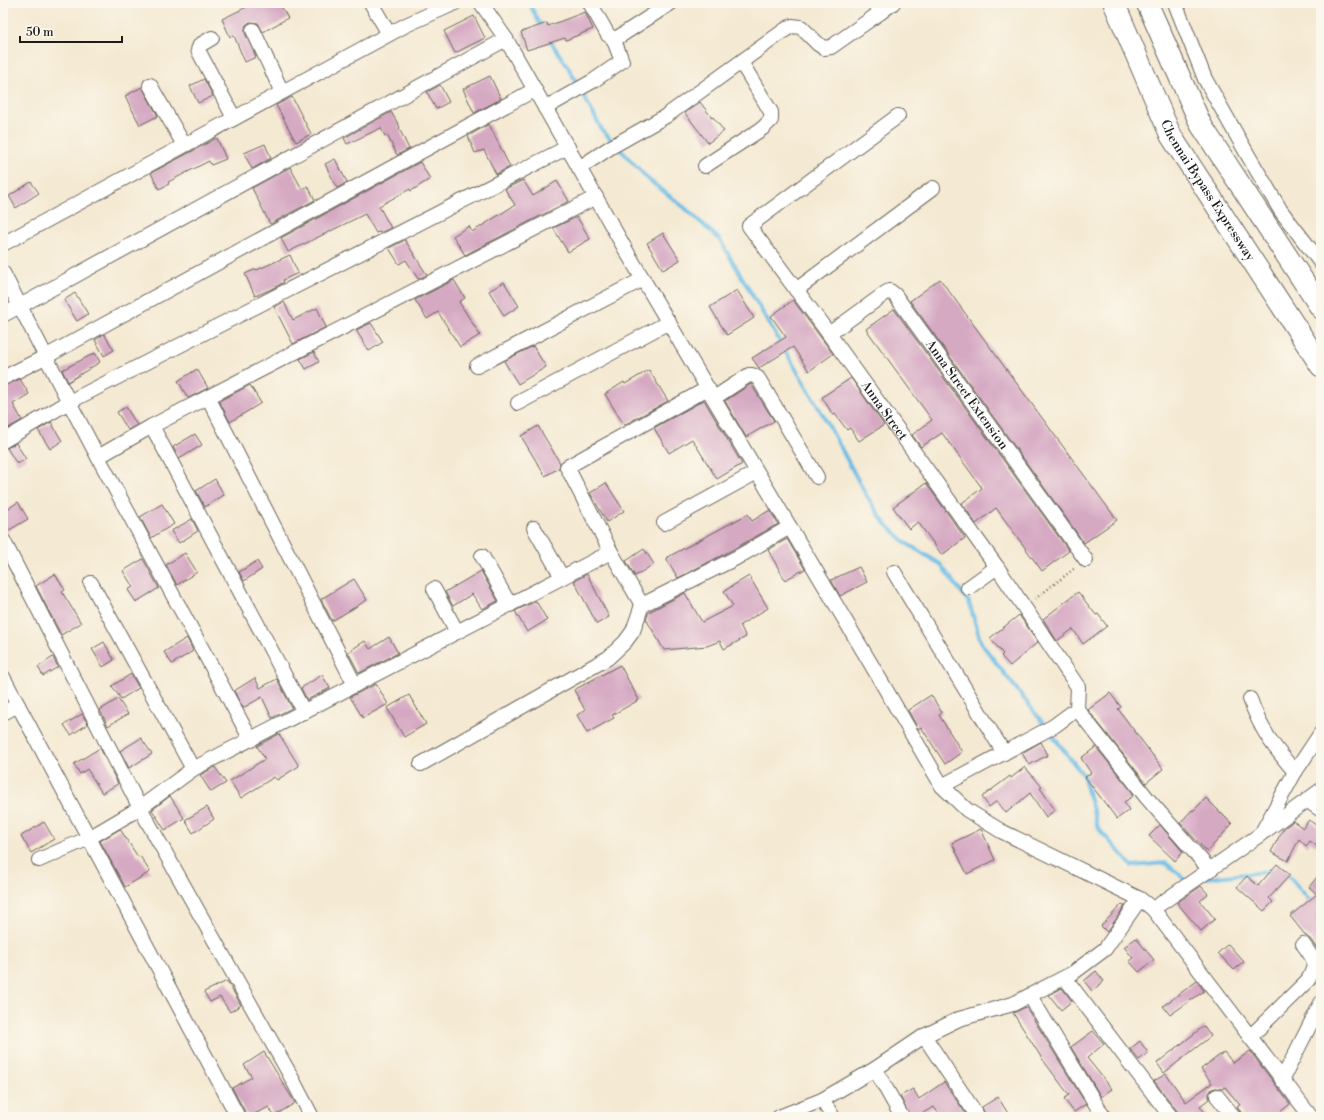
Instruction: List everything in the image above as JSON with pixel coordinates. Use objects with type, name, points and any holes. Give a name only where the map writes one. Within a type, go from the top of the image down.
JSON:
[{"type":"highway","name":"Chennai Bypass Expressway","points":[[1114,3],[1171,136],[1321,366]]},
{"type":"highway","points":[[1147,3],[1201,124],[1321,308]]},
{"type":"street","points":[[372,3],[389,34]]},
{"type":"street","points":[[3,244],[389,34],[455,3]]},
{"type":"street","points":[[481,3],[506,40],[643,279],[942,786],[967,810],[1001,831],[1140,899],[1153,909],[1311,1117]]},
{"type":"street","points":[[545,108],[622,61],[612,38],[608,35],[590,3]]},
{"type":"street","points":[[579,168],[610,147],[666,116],[792,26],[801,27],[824,48],[831,47],[878,7],[893,3]]},
{"type":"street","points":[[1175,3],[1205,79],[1281,211],[1321,263]]},
{"type":"street","points":[[612,38],[617,38],[666,5]]},
{"type":"street","points":[[253,30],[282,92]]},
{"type":"street","points":[[212,38],[200,45],[198,50],[234,118]]},
{"type":"street","points":[[3,315],[506,40]]},
{"type":"street","points":[[705,166],[764,128],[771,120],[771,112],[741,62]]},
{"type":"street","points":[[150,85],[184,145]]},
{"type":"street","points":[[3,378],[45,357],[534,90]]},
{"type":"street","name":"Anna Street","points":[[898,116],[749,226],[829,334],[1025,607],[1078,688],[1077,709]]},
{"type":"street","points":[[3,441],[69,402],[568,147]]},
{"type":"street","points":[[796,290],[933,188]]},
{"type":"street","points":[[98,457],[152,426],[596,197]]},
{"type":"street","points":[[3,273],[45,357],[98,457],[251,740]]},
{"type":"street","points":[[477,366],[643,279]]},
{"type":"street","name":"Anna Street Extension","points":[[829,334],[887,292],[890,291],[895,295],[1086,560]]},
{"type":"street","points":[[518,403],[669,322]]},
{"type":"street","points":[[642,605],[611,552],[567,467],[711,393],[749,375],[752,375],[758,378],[816,477]]},
{"type":"street","points":[[208,397],[355,685]]},
{"type":"street","points":[[152,426],[304,712]]},
{"type":"street","points":[[664,523],[757,472]]},
{"type":"street","points":[[421,764],[608,658],[625,642],[633,631],[642,605],[736,558],[790,527]]},
{"type":"street","points":[[534,528],[562,577]]},
{"type":"street","points":[[3,540],[140,808],[288,1071],[312,1117]]},
{"type":"street","points":[[39,860],[89,838],[140,808],[193,769],[611,552]]},
{"type":"street","points":[[482,556],[510,605]]},
{"type":"street","points":[[968,588],[997,567]]},
{"type":"street","points":[[894,572],[1004,753]]},
{"type":"street","points":[[91,583],[193,769]]},
{"type":"street","points":[[434,589],[457,632]]},
{"type":"street","points":[[3,677],[238,1117]]},
{"type":"street","points":[[1250,699],[1263,731],[1295,772]]},
{"type":"street","points":[[3,712],[18,705]]},
{"type":"street","points":[[942,786],[1048,729],[1077,709],[1147,798],[1210,870]]},
{"type":"street","points":[[1261,834],[1295,772],[1321,733]]},
{"type":"street","points":[[1153,909],[1308,801],[1321,790]]},
{"type":"street","points":[[1308,801],[1321,810]]},
{"type":"street","points":[[779,1117],[822,1100],[875,1069],[924,1036],[959,1019],[1013,1004],[1065,978],[1105,949],[1140,899]]},
{"type":"street","points":[[1250,1037],[1308,980],[1314,969],[1314,960],[1303,944]]},
{"type":"street","points":[[1065,978],[1171,1117]]},
{"type":"street","points":[[1030,996],[1103,1116]]},
{"type":"street","points":[[1282,1080],[1321,1003]]},
{"type":"street","points":[[924,1036],[978,1117]]},
{"type":"street","points":[[875,1069],[902,1117]]},
{"type":"street","points":[[1217,1096],[1234,1117]]},
{"type":"street","points":[[822,1100],[833,1117]]},
{"type":"path","points":[[1025,607],[1086,560]]},
{"type":"building","points":[[255,3],[279,3],[288,18],[263,32],[258,23],[250,22],[246,25],[245,33],[256,57],[245,62],[234,36],[230,37],[222,19]]},
{"type":"building","points":[[585,12],[593,29],[566,40],[565,38],[527,50],[521,32],[547,23],[548,26]]},
{"type":"building","points":[[474,16],[485,38],[455,53],[444,31]]},
{"type":"building","points":[[490,76],[501,99],[474,113],[463,89]]},
{"type":"building","points":[[204,79],[213,96],[198,103],[190,86]]},
{"type":"building","points":[[440,85],[449,102],[436,109],[427,92]]},
{"type":"building","points":[[142,87],[158,116],[140,125],[125,96]]},
{"type":"building","points":[[292,97],[311,134],[296,142],[276,105]]},
{"type":"building","points":[[700,102],[724,131],[708,143],[685,113]]},
{"type":"building","points":[[391,112],[400,127],[399,128],[409,149],[397,155],[387,135],[385,136],[381,128],[347,144],[344,138]]},
{"type":"building","points":[[489,124],[510,167],[496,174],[484,150],[475,153],[468,136]]},
{"type":"building","points":[[217,138],[226,159],[211,165],[209,161],[168,182],[169,184],[159,189],[151,173]]},
{"type":"building","points":[[265,144],[271,158],[252,169],[244,153]]},
{"type":"building","points":[[335,159],[347,182],[337,188],[325,164]]},
{"type":"building","points":[[420,162],[430,179],[411,191],[410,189],[379,206],[391,228],[380,233],[376,233],[365,214],[288,252],[281,238]]},
{"type":"building","points":[[290,167],[302,189],[308,186],[315,200],[270,224],[252,188]]},
{"type":"building","points":[[523,180],[533,196],[557,181],[569,201],[465,255],[453,236],[469,226],[472,232],[515,205],[505,189]]},
{"type":"building","points":[[31,182],[39,193],[16,208],[9,196]]},
{"type":"building","points":[[577,217],[590,239],[568,252],[553,228]]},
{"type":"building","points":[[663,233],[680,260],[663,270],[647,243]]},
{"type":"building","points":[[405,240],[427,275],[418,279],[406,260],[399,264],[389,248]]},
{"type":"building","points":[[290,255],[298,273],[283,280],[284,282],[276,287],[255,296],[245,274]]},
{"type":"building","points":[[940,279],[1117,520],[1084,543],[910,301]]},
{"type":"building","points":[[454,280],[465,298],[459,302],[480,335],[460,347],[438,312],[427,319],[415,300]]},
{"type":"building","points":[[504,282],[519,306],[504,316],[489,291]]},
{"type":"building","points":[[737,290],[754,318],[727,335],[710,307]]},
{"type":"building","points":[[75,293],[88,314],[77,321],[64,300]]},
{"type":"building","points":[[793,300],[833,354],[809,371],[793,347],[759,368],[752,358],[786,337],[771,316]]},
{"type":"building","points":[[284,302],[293,320],[317,308],[326,327],[293,344],[274,307]]},
{"type":"building","points":[[894,309],[1069,551],[1042,571],[996,508],[976,524],[962,503],[982,488],[942,433],[921,447],[912,435],[932,420],[866,329]]},
{"type":"building","points":[[371,323],[383,342],[369,351],[356,330]]},
{"type":"building","points":[[104,334],[114,350],[104,356],[95,340]]},
{"type":"building","points":[[533,346],[546,367],[518,384],[504,361]]},
{"type":"building","points":[[314,352],[319,362],[306,369],[300,359]]},
{"type":"building","points":[[95,353],[100,362],[68,382],[62,370]]},
{"type":"building","points":[[197,369],[208,388],[188,398],[178,381]]},
{"type":"building","points":[[649,370],[668,401],[624,425],[605,394],[624,382],[625,384]]},
{"type":"building","points":[[851,378],[884,425],[859,441],[850,428],[847,430],[835,414],[833,415],[822,397]]},
{"type":"building","points":[[20,379],[29,394],[13,404],[22,420],[3,431],[3,386]]},
{"type":"building","points":[[751,384],[774,421],[746,437],[725,401]]},
{"type":"building","points":[[250,385],[261,403],[230,422],[219,401]]},
{"type":"building","points":[[704,400],[742,464],[717,479],[692,439],[669,453],[654,428]]},
{"type":"building","points":[[126,407],[137,425],[128,430],[117,412]]},
{"type":"building","points":[[51,422],[62,441],[50,449],[38,430]]},
{"type":"building","points":[[538,426],[560,463],[559,468],[545,476],[521,436]]},
{"type":"building","points":[[195,434],[202,445],[179,459],[173,447]]},
{"type":"building","points":[[16,443],[26,459],[17,464],[7,448]]},
{"type":"building","points":[[215,479],[224,495],[205,507],[196,491]]},
{"type":"building","points":[[606,483],[624,511],[607,522],[590,493]]},
{"type":"building","points":[[926,483],[965,538],[942,555],[918,522],[909,529],[893,507]]},
{"type":"building","points":[[18,502],[28,519],[6,532],[3,532],[3,512]]},
{"type":"building","points":[[162,504],[174,524],[151,538],[140,517]]},
{"type":"building","points":[[770,510],[778,524],[678,578],[666,558],[748,514],[752,521]]},
{"type":"building","points":[[192,519],[198,531],[179,543],[171,531]]},
{"type":"building","points":[[787,539],[805,569],[785,580],[768,550]]},
{"type":"building","points":[[644,549],[654,564],[635,576],[626,561]]},
{"type":"building","points":[[185,553],[197,572],[177,585],[166,565]]},
{"type":"building","points":[[143,559],[159,588],[136,602],[128,590],[133,587],[123,571]]},
{"type":"building","points":[[257,561],[262,569],[244,581],[239,572]]},
{"type":"building","points":[[859,567],[867,582],[840,596],[831,580]]},
{"type":"building","points":[[481,571],[498,601],[482,609],[472,594],[453,606],[445,592]]},
{"type":"building","points":[[55,574],[65,590],[62,592],[81,623],[61,635],[36,586]]},
{"type":"building","points":[[587,574],[609,617],[597,624],[574,581]]},
{"type":"building","points":[[749,576],[768,608],[740,625],[746,637],[724,649],[720,641],[707,646],[664,650],[646,619],[649,612],[685,593],[702,622],[733,606],[724,591]]},
{"type":"building","points":[[354,579],[367,600],[332,621],[321,599]]},
{"type":"building","points":[[1078,592],[1096,615],[1098,614],[1107,626],[1083,644],[1073,629],[1057,641],[1043,619]]},
{"type":"building","points":[[536,601],[547,620],[527,632],[515,611]]},
{"type":"building","points":[[1019,615],[1038,642],[1010,666],[1001,656],[1003,654],[990,638]]},
{"type":"building","points":[[389,637],[398,653],[359,673],[348,652],[365,641],[370,649]]},
{"type":"building","points":[[187,638],[193,651],[172,664],[164,652]]},
{"type":"building","points":[[104,642],[114,660],[103,667],[92,649]]},
{"type":"building","points":[[53,657],[58,667],[43,676],[38,667]]},
{"type":"building","points":[[620,665],[639,700],[612,715],[614,718],[587,733],[577,715],[585,710],[574,690]]},
{"type":"building","points":[[131,674],[139,688],[121,699],[112,686]]},
{"type":"building","points":[[322,675],[330,688],[307,700],[301,688]]},
{"type":"building","points":[[255,678],[260,688],[277,679],[292,708],[272,718],[262,697],[243,708],[234,691]]},
{"type":"building","points":[[376,684],[388,704],[363,718],[350,697]]},
{"type":"building","points":[[1110,693],[1121,707],[1118,709],[1163,769],[1146,783],[1088,710]]},
{"type":"building","points":[[409,695],[426,724],[404,737],[387,708]]},
{"type":"building","points":[[931,695],[942,713],[939,715],[962,752],[945,764],[921,727],[918,729],[908,710]]},
{"type":"building","points":[[118,699],[128,714],[108,726],[100,710]]},
{"type":"building","points":[[82,714],[88,724],[71,735],[64,725]]},
{"type":"building","points":[[279,734],[299,766],[277,780],[274,777],[241,798],[230,781],[265,759],[257,746]]},
{"type":"building","points":[[141,738],[152,754],[129,768],[120,751]]},
{"type":"building","points":[[1041,742],[1048,755],[1029,765],[1022,753]]},
{"type":"building","points":[[1096,747],[1133,793],[1131,794],[1133,796],[1124,802],[1129,810],[1117,819],[1085,777],[1091,773],[1081,758]]},
{"type":"building","points":[[100,748],[118,784],[102,793],[87,769],[80,774],[74,764]]},
{"type":"building","points":[[215,767],[226,783],[211,792],[200,775]]},
{"type":"building","points":[[1025,767],[1042,787],[1040,788],[1055,810],[1046,817],[1030,793],[1006,813],[997,801],[989,807],[982,797],[1010,776],[1011,778]]},
{"type":"building","points":[[170,796],[184,818],[165,830],[152,810]]},
{"type":"building","points":[[1206,798],[1232,824],[1207,852],[1180,823]]},
{"type":"building","points":[[207,807],[214,819],[193,833],[185,820]]},
{"type":"building","points":[[1309,820],[1321,829],[1321,849],[1310,841],[1306,846],[1299,839],[1288,861],[1271,852],[1283,829],[1293,821],[1303,828]]},
{"type":"building","points":[[44,822],[54,839],[31,853],[21,836]]},
{"type":"building","points":[[1160,825],[1183,852],[1175,861],[1149,836]]},
{"type":"building","points":[[120,829],[138,857],[140,856],[150,872],[125,887],[100,841]]},
{"type":"building","points":[[981,829],[995,860],[967,874],[952,843]]},
{"type":"building","points":[[1277,864],[1290,875],[1269,898],[1273,902],[1264,911],[1237,887],[1247,876],[1258,886]]},
{"type":"building","points":[[1321,872],[1321,954],[1290,916],[1317,894],[1309,887]]},
{"type":"building","points":[[1201,886],[1208,894],[1200,901],[1215,919],[1201,931],[1177,903]]},
{"type":"building","points":[[1122,904],[1125,906],[1107,932],[1101,926]]},
{"type":"building","points":[[1136,938],[1154,960],[1139,972],[1129,961],[1133,958],[1124,947]]},
{"type":"building","points":[[1228,944],[1244,962],[1234,970],[1218,953]]},
{"type":"building","points":[[1096,971],[1104,981],[1092,991],[1084,981]]},
{"type":"building","points":[[227,981],[241,1005],[230,1012],[220,997],[210,1002],[204,992]]},
{"type":"building","points":[[1197,981],[1204,991],[1170,1015],[1163,1006]]},
{"type":"building","points":[[1062,988],[1072,1001],[1061,1010],[1049,995]]},
{"type":"building","points":[[1026,1007],[1086,1104],[1074,1112],[1064,1099],[1069,1095],[1043,1060],[1013,1013]]},
{"type":"building","points":[[1204,1026],[1211,1036],[1164,1073],[1157,1063]]},
{"type":"building","points":[[1093,1031],[1104,1044],[1087,1058],[1112,1089],[1101,1097],[1071,1047]]},
{"type":"building","points":[[1140,1041],[1148,1053],[1139,1060],[1130,1049]]},
{"type":"building","points":[[1250,1051],[1290,1104],[1274,1117],[1242,1117],[1241,1112],[1237,1107],[1240,1105],[1225,1087],[1222,1089],[1212,1089],[1209,1093],[1209,1099],[1200,1106],[1208,1117],[1179,1117],[1178,1112],[1154,1081],[1166,1074],[1186,1102],[1212,1083],[1201,1069],[1224,1052],[1233,1063]]},
{"type":"building","points":[[264,1052],[295,1103],[274,1116],[269,1107],[248,1117],[232,1088],[252,1077],[244,1065]]},
{"type":"building","points":[[944,1082],[966,1114],[962,1117],[941,1117],[934,1107],[915,1117],[910,1117],[900,1096],[913,1089],[919,1099]]},
{"type":"building","points":[[998,1097],[1010,1117],[986,1117],[982,1107]]},
{"type":"waterway","points":[[529,3],[543,30]]},
{"type":"waterway","points":[[549,39],[568,67],[602,130],[649,180],[685,208],[720,240],[823,415],[865,493],[883,521],[906,543],[940,564],[969,602],[981,643],[1083,775],[1098,828],[1132,866],[1166,863],[1187,881],[1189,880]]},
{"type":"waterway","points":[[1205,878],[1276,871]]},
{"type":"waterway","points":[[1286,873],[1313,904]]}]
